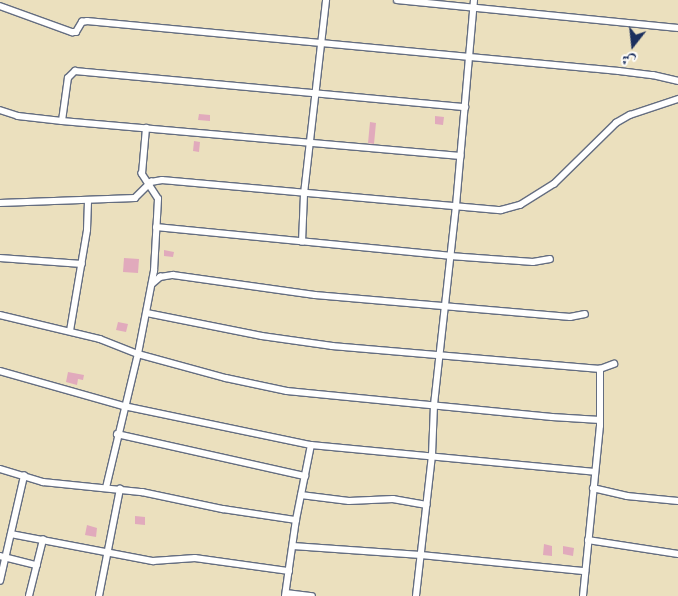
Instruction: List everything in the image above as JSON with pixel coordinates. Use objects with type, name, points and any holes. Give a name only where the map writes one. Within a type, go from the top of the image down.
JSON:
[{"type":"street","points":[[302,242],[304,194],[326,0]]},
{"type":"street","points":[[397,0],[473,3],[678,28]]},
{"type":"street","points":[[416,596],[432,455],[434,405],[444,306],[456,206],[470,57],[473,3]]},
{"type":"street","points":[[0,6],[72,32],[76,32],[82,22],[87,21],[619,71],[678,81]]},
{"type":"street","points":[[62,121],[68,78],[75,71],[465,107]]},
{"type":"street","points":[[0,203],[135,198],[155,180],[162,180],[501,210],[520,205],[554,184],[616,123],[630,114],[678,99]]},
{"type":"street","points":[[0,110],[18,116],[62,121],[310,141],[460,156]]},
{"type":"street","points":[[106,488],[124,406],[138,354],[152,284],[158,199],[142,174],[146,128]]},
{"type":"street","points":[[70,332],[82,264],[88,201]]},
{"type":"street","points":[[156,227],[450,256],[534,262],[550,259]]},
{"type":"street","points":[[0,258],[82,264]]},
{"type":"street","points":[[152,284],[166,275],[183,276],[315,295],[570,317],[585,314]]},
{"type":"street","points":[[147,313],[262,336],[332,346],[600,369],[614,364]]},
{"type":"street","points":[[0,315],[100,339],[138,354],[251,384],[287,391],[600,420]]},
{"type":"street","points":[[584,596],[600,420],[600,369]]},
{"type":"street","points":[[0,371],[124,406],[311,445],[595,472]]},
{"type":"street","points":[[118,434],[305,476]]},
{"type":"street","points":[[311,445],[296,520],[286,595],[312,596]]},
{"type":"street","points":[[0,470],[54,484],[120,490],[296,520]]},
{"type":"street","points":[[0,581],[3,557],[11,534],[24,476]]},
{"type":"street","points":[[593,488],[627,496],[678,501]]},
{"type":"street","points":[[99,596],[120,490]]},
{"type":"street","points":[[301,496],[349,500],[393,499],[426,505]]},
{"type":"street","points":[[11,534],[162,562],[195,558],[289,571]]},
{"type":"street","points":[[29,596],[43,540]]},
{"type":"street","points":[[588,540],[678,554]]},
{"type":"street","points":[[293,546],[420,555],[586,571]]},
{"type":"street","points":[[3,557],[37,565]]},
{"type":"building","points":[[199,114],[210,115],[210,121],[198,120]]},
{"type":"building","points":[[435,116],[444,117],[443,125],[435,124]]},
{"type":"building","points":[[370,122],[376,123],[374,144],[368,143]]},
{"type":"building","points":[[194,141],[200,142],[199,152],[193,151]]},
{"type":"building","points":[[164,250],[174,252],[173,257],[164,256]]},
{"type":"building","points":[[124,258],[139,259],[138,273],[123,272]]},
{"type":"building","points":[[118,322],[128,324],[126,332],[116,330]]},
{"type":"building","points":[[68,372],[84,375],[83,380],[78,379],[77,385],[66,382]]},
{"type":"building","points":[[135,516],[145,517],[145,525],[135,524]]},
{"type":"building","points":[[87,525],[97,528],[96,537],[85,535]]},
{"type":"building","points":[[544,544],[552,546],[552,556],[543,555]]},
{"type":"building","points":[[563,546],[574,548],[573,556],[563,554]]}]
